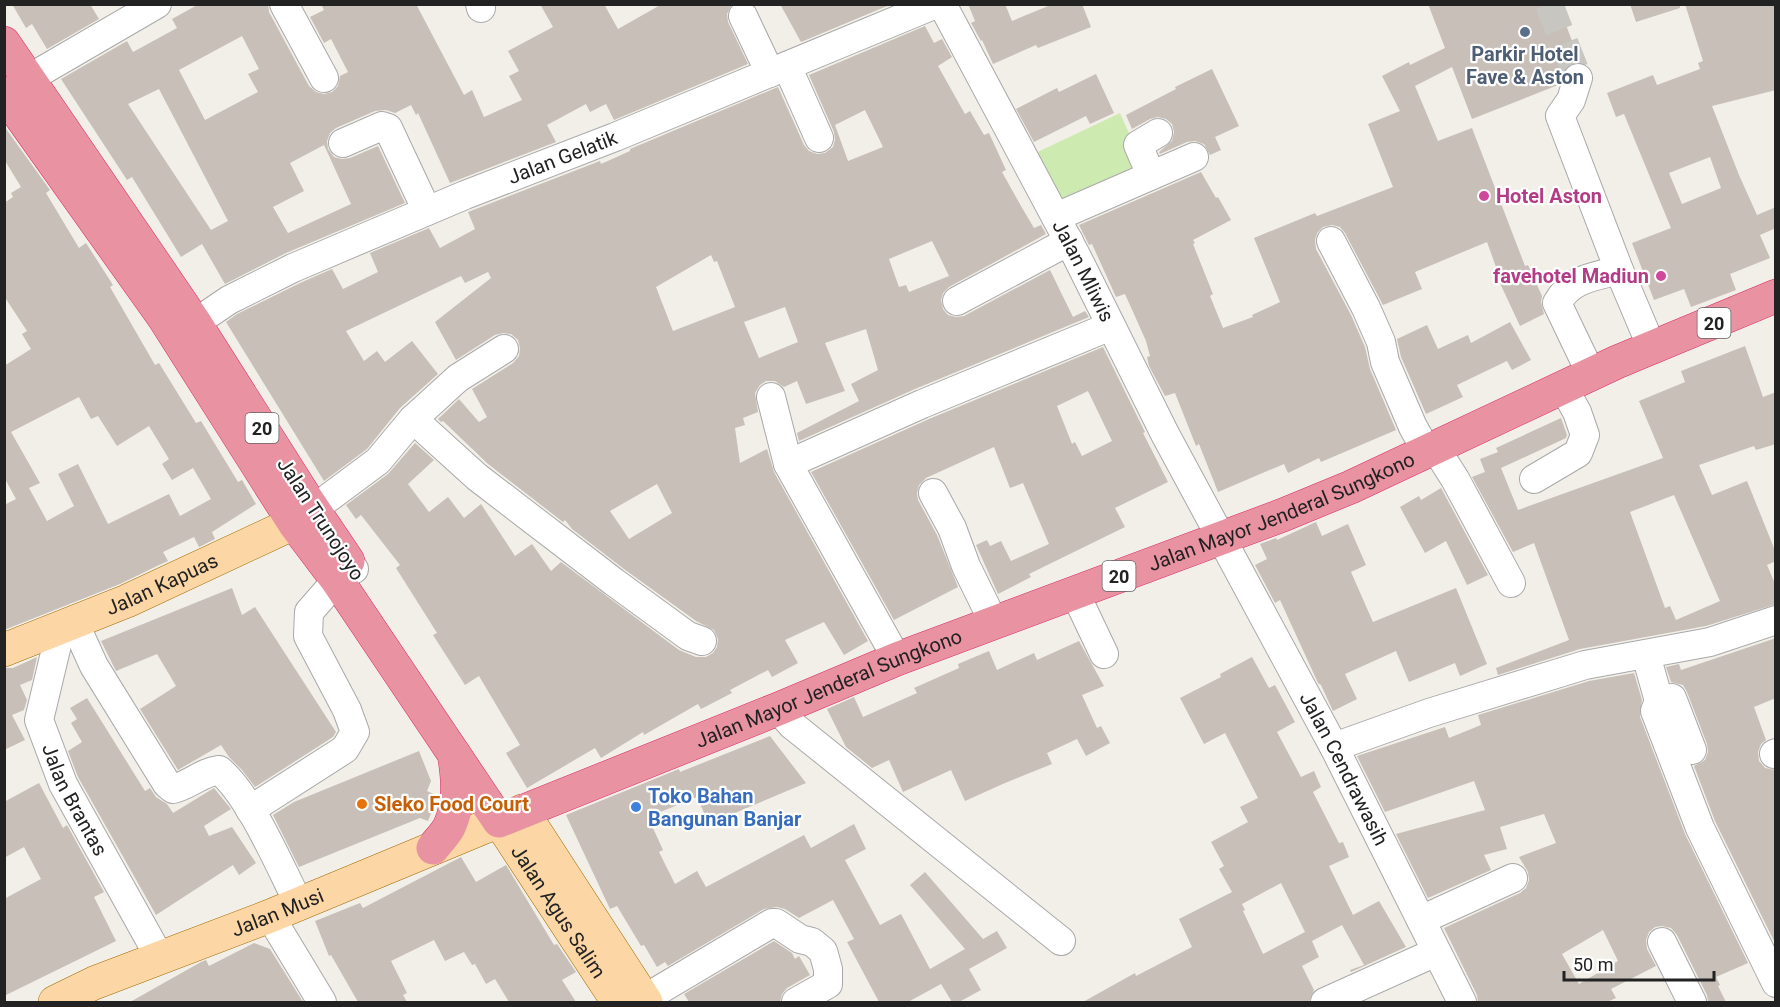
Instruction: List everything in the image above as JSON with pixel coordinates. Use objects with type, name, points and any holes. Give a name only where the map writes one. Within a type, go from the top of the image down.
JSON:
[{"type":"highway","name":"Jalan Trunojoyo","points":[[4,43],[11,92],[164,318],[345,575],[463,731],[510,816]]},
{"type":"highway","name":"Jalan Trunojoyo","points":[[11,92],[195,323],[304,517]]},
{"type":"highway","name":"Jalan Mayor Jenderal Sungkono","points":[[510,816],[897,659],[1351,487],[1577,381],[1776,296]]},
{"type":"highway","name":"Jalan Trunojoyo","points":[[345,575],[454,752],[510,816]]},
{"type":"highway","points":[[433,848],[450,826],[458,795],[458,775],[454,752]]},
{"type":"main road","name":"Jalan Kapuas","points":[[4,650],[127,601],[304,517]]},
{"type":"main road","name":"Jalan Musi","points":[[55,1002],[94,983],[270,916],[510,816]]},
{"type":"main road","points":[[510,816],[636,1001]]},
{"type":"street","points":[[11,92],[157,4]]},
{"type":"street","points":[[284,4],[324,78]]},
{"type":"street","name":"Jalan Gelatik","points":[[195,323],[229,300],[293,268],[427,211],[779,70],[936,4]]},
{"type":"street","name":"Jalan Mliwis","points":[[942,4],[1062,229],[1165,434],[1221,538]]},
{"type":"street","points":[[744,16],[819,138]]},
{"type":"street","points":[[1578,78],[1571,100],[1560,116],[1619,270],[1652,348]]},
{"type":"street","points":[[344,143],[382,126],[388,128],[427,211]]},
{"type":"street","points":[[1151,175],[1138,145],[1158,133]]},
{"type":"street","points":[[957,301],[1062,229],[1151,175],[1194,157]]},
{"type":"street","points":[[1331,241],[1381,342],[1389,372],[1413,427],[1455,479],[1511,583]]},
{"type":"street","points":[[1534,479],[1578,453],[1585,435],[1577,412],[1577,381],[1557,303],[1563,293],[1577,282],[1619,270]]},
{"type":"street","points":[[788,464],[932,400],[1111,326]]},
{"type":"street","points":[[304,517],[378,461],[413,419],[458,378],[504,349]]},
{"type":"street","points":[[771,397],[788,464],[897,659]]},
{"type":"street","points":[[413,419],[477,477],[688,636],[702,641]]},
{"type":"street","points":[[933,493],[952,528],[966,566],[994,623]]},
{"type":"street","name":"Jalan Cendrawasih","points":[[1221,538],[1334,747],[1462,1002]]},
{"type":"street","points":[[250,810],[345,749],[355,732],[347,710],[308,636],[309,612],[345,575]]},
{"type":"street","points":[[1075,593],[1104,654]]},
{"type":"street","points":[[1334,747],[1429,713],[1585,665],[1710,642],[1776,620]]},
{"type":"street","points":[[68,625],[167,784],[173,789],[186,786],[210,771],[219,770],[227,776],[250,810],[299,904]]},
{"type":"street","name":"Jalan Brantas","points":[[68,625],[39,720],[63,784],[160,958]]},
{"type":"street","points":[[1646,655],[1659,701],[1655,711],[1700,828],[1776,983]]},
{"type":"street","points":[[1659,701],[1672,699],[1692,750]]},
{"type":"street","points":[[778,709],[792,725],[1061,941]]},
{"type":"street","points":[[1420,920],[1513,878]]},
{"type":"street","points":[[270,916],[322,1002]]},
{"type":"street","points":[[636,1001],[776,923],[801,939],[812,942],[823,951],[828,969],[828,984],[796,1002]]},
{"type":"street","points":[[1662,942],[1692,1002]]},
{"type":"street","points":[[1326,1002],[1436,952]]},
{"type":"green space","points":[[1120,113],[1147,174],[1056,214],[1027,157]]},
{"type":"building","points":[[12,4],[90,4],[99,19],[47,49],[32,24],[26,28]]},
{"type":"building","points":[[199,4],[268,4],[269,12],[309,86],[316,92],[324,94],[332,92],[338,86],[340,76],[348,72],[331,39],[324,43],[310,17],[324,10],[321,4],[416,4],[464,95],[472,90],[484,117],[522,100],[509,76],[519,71],[508,51],[553,27],[540,4],[604,4],[618,29],[662,4],[732,4],[727,14],[728,22],[748,64],[614,120],[606,104],[590,112],[586,104],[547,125],[556,142],[450,183],[418,113],[416,115],[411,105],[395,113],[386,110],[375,111],[336,128],[330,133],[327,141],[328,149],[334,157],[342,159],[378,146],[405,203],[286,253],[225,284],[202,244],[181,257],[132,177],[127,180],[61,79],[127,41],[133,52],[177,28],[172,19]],"holes":[[[242,36],[259,69],[248,74],[258,92],[205,120],[179,70]],[[159,89],[228,221],[211,230],[128,104]],[[324,145],[351,204],[288,233],[273,207],[304,191],[290,163]]]},
{"type":"building","points":[[780,4],[892,4],[801,42]]},
{"type":"building","points":[[968,4],[1005,4],[1012,21],[1053,4],[1082,4],[1091,27],[1038,48],[1036,45],[993,64],[971,23],[975,21]]},
{"type":"building","points":[[1428,4],[1558,4],[1580,62],[1567,66],[1558,85],[1472,119],[1452,67],[1415,86],[1438,141],[1472,128],[1525,266],[1528,265],[1542,296],[1544,314],[1520,326],[1498,279],[1500,278],[1487,242],[1415,272],[1422,289],[1383,305],[1345,233],[1340,227],[1332,225],[1323,227],[1317,233],[1316,249],[1351,315],[1365,347],[1370,369],[1396,430],[1321,462],[1319,458],[1288,473],[1284,464],[1218,492],[1199,444],[1196,446],[1175,393],[1165,396],[1149,366],[1147,357],[1150,356],[1146,341],[1125,294],[1116,297],[1092,244],[1089,245],[1079,225],[1201,172],[1231,220],[1193,240],[1213,294],[1210,296],[1223,328],[1253,317],[1252,315],[1280,302],[1254,238],[1315,213],[1317,216],[1393,187],[1368,124],[1400,111],[1382,76],[1409,62],[1410,65],[1445,48]]},
{"type":"building","points":[[1630,4],[1680,4],[1680,8],[1636,22]]},
{"type":"building","points":[[1685,4],[1776,4],[1776,90],[1712,106],[1757,215],[1776,207],[1776,228],[1760,235],[1770,258],[1730,274],[1736,290],[1691,307],[1684,289],[1654,300],[1632,243],[1671,228],[1624,114],[1616,117],[1607,93],[1653,75],[1657,85],[1700,69],[1698,63],[1703,61]],"holes":[[[1710,157],[1721,188],[1682,204],[1669,173]]]},
{"type":"building","points":[[925,26],[934,43],[942,39],[952,57],[938,66],[965,114],[970,111],[984,135],[989,133],[1006,170],[1002,172],[1034,228],[1041,225],[1046,234],[949,287],[943,293],[941,300],[943,309],[948,315],[964,316],[1050,270],[1073,317],[1085,311],[1089,317],[915,389],[799,441],[797,433],[859,401],[851,384],[878,370],[866,329],[825,343],[845,391],[806,404],[797,381],[784,387],[775,381],[766,381],[760,385],[755,393],[758,412],[743,418],[745,425],[735,428],[740,463],[767,449],[774,472],[868,641],[844,655],[824,622],[785,640],[798,663],[772,677],[768,670],[730,690],[732,693],[701,709],[698,704],[644,735],[643,732],[601,758],[595,748],[527,788],[506,753],[520,745],[479,676],[465,685],[433,635],[437,633],[396,568],[400,565],[361,515],[356,519],[346,505],[388,474],[415,443],[434,460],[408,484],[429,512],[448,497],[464,518],[481,504],[515,556],[532,544],[551,571],[561,562],[679,650],[696,657],[706,657],[717,647],[718,639],[714,630],[696,621],[624,569],[572,529],[565,520],[563,522],[488,464],[443,421],[438,419],[459,399],[479,422],[487,417],[472,389],[513,363],[519,356],[518,340],[511,334],[503,333],[495,335],[456,360],[435,322],[491,278],[488,272],[465,283],[461,276],[346,331],[364,361],[377,351],[385,362],[412,341],[438,374],[400,408],[367,449],[324,481],[226,322],[237,314],[332,269],[343,289],[378,272],[370,253],[429,228],[440,248],[475,229],[468,212],[600,161],[601,164],[630,149],[778,87],[804,145],[809,151],[817,154],[825,153],[833,147],[834,132],[809,75]],"holes":[[[865,110],[883,147],[848,161],[835,125]],[[932,241],[949,276],[909,292],[906,285],[899,287],[889,259]],[[711,255],[714,262],[717,261],[735,307],[673,331],[656,287]],[[785,307],[798,342],[759,358],[744,322]],[[657,484],[672,513],[629,539],[610,511]]]},
{"type":"building","points":[[1212,69],[1239,126],[1215,137],[1221,150],[1210,155],[1204,144],[1195,141],[1187,142],[1160,154],[1159,152],[1172,141],[1174,132],[1172,124],[1158,117],[1132,129],[1126,115]]},
{"type":"building","points":[[1096,74],[1114,113],[1090,124],[1086,116],[1034,142],[1016,109],[1057,88],[1059,92]]},
{"type":"building","points":[[4,126],[50,190],[46,193],[79,248],[86,243],[113,285],[110,287],[155,365],[159,363],[196,423],[201,421],[238,482],[242,480],[256,504],[212,532],[215,539],[199,547],[194,537],[163,552],[168,561],[120,584],[4,630],[4,505],[16,499],[4,477],[4,366],[31,349],[22,334],[27,331],[4,296],[4,203],[13,197],[11,193],[21,187],[4,159]],"holes":[[[79,397],[91,419],[98,416],[117,446],[149,426],[169,459],[162,464],[172,480],[193,468],[211,499],[180,516],[169,494],[108,524],[78,464],[58,474],[74,506],[47,521],[29,488],[40,483],[11,432]]]},
{"type":"building","points":[[1510,322],[1531,360],[1512,370],[1507,361],[1457,385],[1463,397],[1426,414],[1401,357],[1397,339],[1427,325],[1438,349],[1468,335],[1471,343]]},
{"type":"building","points":[[1745,346],[1763,397],[1776,392],[1776,444],[1756,450],[1754,446],[1699,465],[1712,495],[1747,481],[1776,553],[1776,561],[1767,565],[1776,586],[1776,604],[1706,626],[1580,649],[1498,675],[1496,668],[1569,640],[1534,543],[1513,552],[1472,477],[1485,472],[1480,459],[1498,452],[1496,448],[1561,418],[1566,438],[1501,468],[1518,510],[1663,458],[1639,401],[1685,382],[1681,371]],"holes":[[[1674,495],[1720,601],[1676,620],[1670,606],[1665,608],[1630,512]]]},
{"type":"building","points":[[1103,347],[1168,482],[1115,508],[1125,527],[1029,574],[1031,577],[998,594],[976,545],[987,540],[990,546],[1001,541],[1011,561],[1049,544],[1023,483],[1010,488],[994,447],[926,478],[919,485],[918,500],[937,535],[958,587],[894,620],[811,472],[929,419]],"holes":[[[1088,391],[1112,441],[1082,456],[1075,442],[1072,444],[1057,406]]]},
{"type":"building","points":[[1441,488],[1488,575],[1467,585],[1446,541],[1425,553],[1400,507],[1419,496],[1421,500]]},
{"type":"building","points":[[1316,522],[1322,536],[1348,524],[1366,565],[1351,572],[1373,622],[1456,588],[1487,664],[1460,676],[1455,663],[1409,682],[1396,651],[1345,674],[1357,699],[1333,711],[1280,600],[1275,603],[1255,565],[1267,559],[1260,544],[1276,538],[1277,540]]},
{"type":"building","points":[[232,588],[242,615],[255,607],[336,732],[333,737],[255,787],[221,745],[178,770],[140,709],[176,686],[157,654],[116,671],[101,641]]},
{"type":"building","points":[[1776,638],[1776,698],[1754,707],[1766,740],[1761,744],[1758,752],[1759,761],[1765,768],[1776,770],[1776,945],[1715,821],[1694,766],[1705,760],[1708,752],[1707,744],[1687,692],[1683,685],[1671,682],[1666,667],[1679,664],[1681,670]]},
{"type":"building","points":[[1079,641],[1104,686],[1082,695],[1097,728],[1101,726],[1110,743],[1086,756],[1077,739],[1047,753],[1052,764],[965,801],[951,770],[903,792],[889,760],[872,768],[846,747],[827,709],[854,697],[863,717],[917,693],[914,688],[959,668],[958,664],[989,651],[997,670],[1034,653],[1037,660]]},
{"type":"building","points":[[37,657],[32,680],[20,685],[27,700],[24,710],[12,715],[25,740],[4,750],[4,668],[13,668]]},
{"type":"building","points":[[1252,657],[1269,688],[1275,685],[1295,722],[1277,732],[1301,777],[1314,771],[1321,787],[1313,792],[1339,843],[1343,842],[1349,857],[1329,866],[1353,915],[1379,901],[1406,947],[1351,972],[1350,970],[1364,965],[1342,925],[1312,941],[1319,957],[1302,966],[1314,990],[1309,1002],[1083,1002],[1135,973],[1136,976],[1192,947],[1179,919],[1232,892],[1219,869],[1224,866],[1211,842],[1248,822],[1240,807],[1258,798],[1225,733],[1204,744],[1180,698],[1221,677],[1220,674]],"holes":[[[1281,883],[1305,932],[1263,954],[1242,904]]]},
{"type":"building","points":[[1634,673],[1642,700],[1640,717],[1685,834],[1748,963],[1716,977],[1726,1002],[1708,1002],[1707,995],[1677,935],[1671,928],[1662,926],[1655,927],[1649,932],[1646,940],[1647,949],[1656,966],[1611,989],[1616,998],[1607,1002],[1478,1002],[1477,995],[1444,928],[1520,893],[1526,888],[1529,880],[1528,872],[1519,857],[1556,843],[1544,814],[1500,827],[1507,849],[1484,855],[1491,870],[1428,898],[1396,834],[1485,810],[1474,781],[1385,812],[1357,756],[1445,727],[1449,738],[1481,725],[1478,715],[1589,681]],"holes":[[[1603,930],[1618,961],[1579,984],[1562,954]]]},
{"type":"building","points":[[87,698],[145,791],[150,788],[173,813],[214,788],[231,809],[204,826],[209,836],[232,827],[256,863],[239,875],[233,865],[156,915],[78,777],[68,751],[82,742],[71,723],[77,719],[70,708]]},
{"type":"building","points":[[770,736],[806,783],[709,824],[697,797],[648,817],[663,850],[659,852],[675,884],[697,871],[706,887],[804,835],[811,848],[854,824],[866,849],[845,860],[880,925],[901,914],[930,969],[965,949],[910,885],[925,872],[983,939],[997,931],[1007,948],[969,969],[981,990],[959,1002],[952,1002],[941,984],[908,1002],[879,1002],[847,942],[854,939],[833,900],[799,918],[785,909],[777,907],[764,909],[668,966],[665,962],[657,967],[644,945],[641,946],[617,906],[610,909],[566,815],[679,769],[680,772]]},
{"type":"building","name":"Sleko Food Court","points":[[419,751],[431,781],[427,791],[438,796],[428,821],[420,818],[299,867],[273,815],[294,802]]},
{"type":"building","points":[[39,783],[63,828],[67,825],[104,892],[94,897],[116,941],[4,996],[4,899],[41,879],[24,847],[4,858],[4,802]]},
{"type":"building","points":[[461,857],[476,882],[506,865],[554,945],[557,944],[576,972],[562,980],[576,1002],[509,1002],[495,979],[486,984],[475,964],[472,965],[464,952],[445,961],[434,940],[391,961],[407,993],[403,995],[407,1002],[358,1002],[331,955],[329,956],[315,921],[360,903],[363,908]]},
{"type":"building","points":[[774,941],[792,953],[795,959],[799,956],[810,975],[787,988],[780,1002],[689,1002],[684,994]]},
{"type":"building","points":[[254,943],[270,949],[303,1002],[130,1002],[201,962],[206,960],[209,966]]},
{"type":"tunnel","points":[[1549,4],[1578,78]]},
{"type":"place","name":"Parkir Hotel Fave & Aston","points":[[1525,32]]},
{"type":"place","name":"Hotel Aston","points":[[1484,196]]},
{"type":"place","name":"favehotel Madiun","points":[[1661,276]]},
{"type":"place","name":"Sleko Food Court","points":[[362,804]]},
{"type":"place","name":"Toko Bahan Bangunan Banjar","points":[[636,807]]}]
